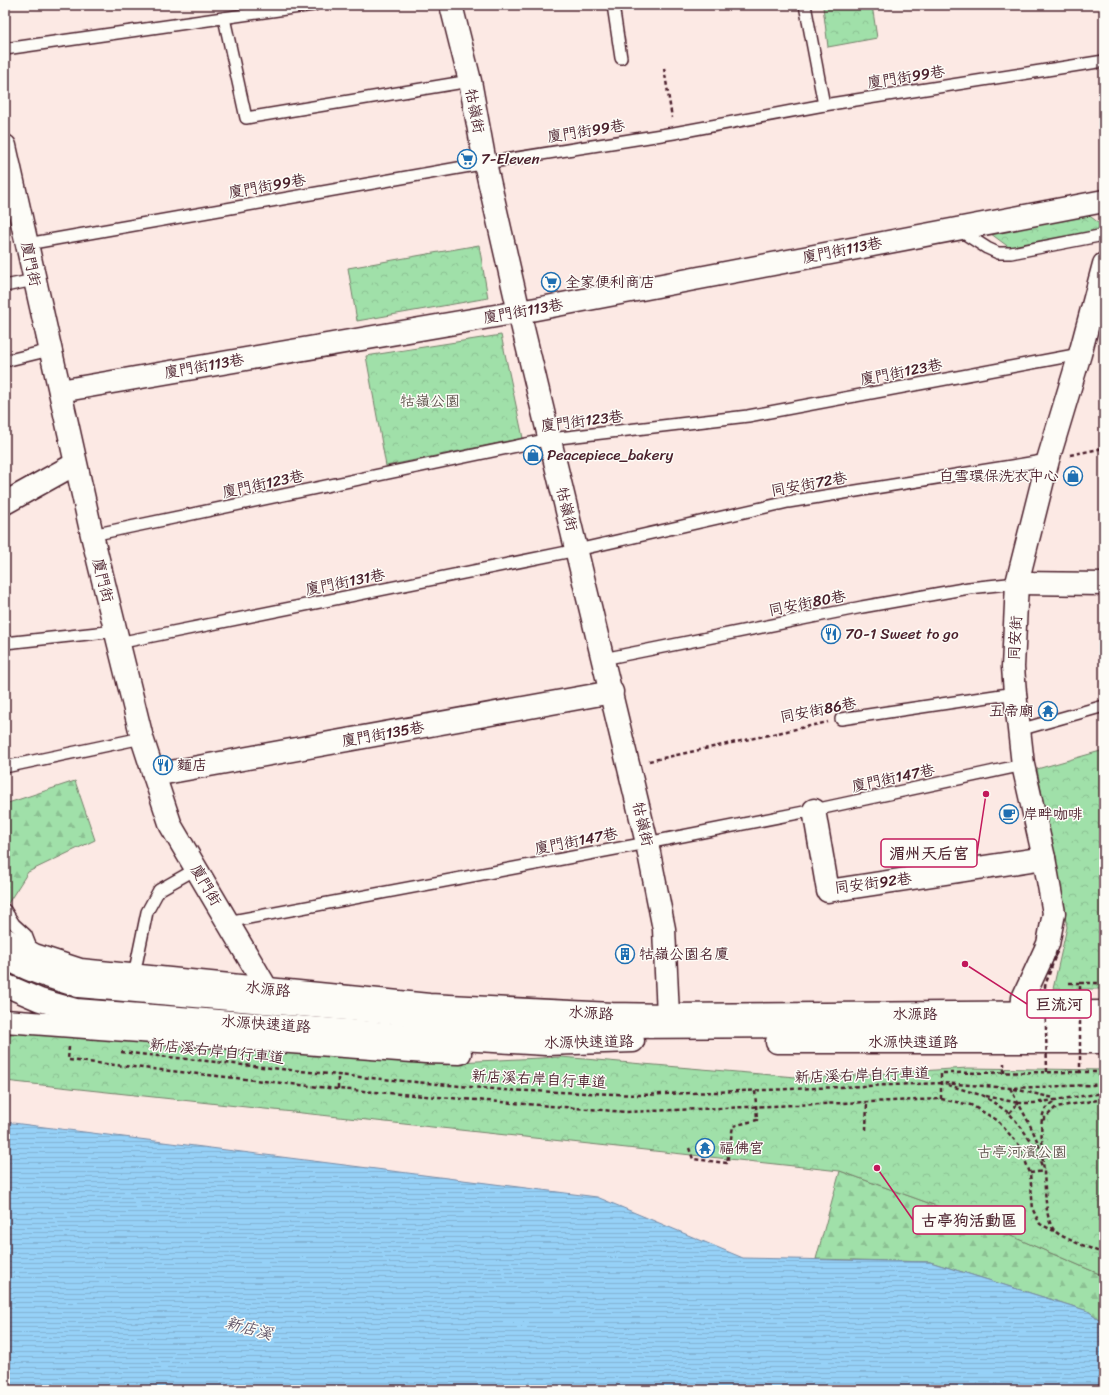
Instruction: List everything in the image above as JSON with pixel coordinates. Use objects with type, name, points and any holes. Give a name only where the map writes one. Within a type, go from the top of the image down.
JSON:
[{"type":"main road","name":"牯嶺街","points":[[451,5],[470,81],[485,163],[519,312],[612,692],[647,843],[664,929],[668,1015]]},
{"type":"main road","name":"廈門街","points":[[5,146],[60,390],[75,464],[142,738],[171,826],[267,989]]},
{"type":"main road","name":"廈門街113巷","points":[[60,390],[519,312],[1104,201]]},
{"type":"main road","name":"同安街","points":[[1022,1013],[1023,998],[1048,944],[1054,913],[1044,858],[1023,765],[1019,730],[1013,668],[1018,583],[1048,460],[1080,354],[1104,264]]},
{"type":"main road","points":[[5,503],[75,464]]},
{"type":"main road","points":[[1018,583],[1104,584]]},
{"type":"main road","name":"廈門街135巷","points":[[154,775],[612,692]]},
{"type":"main road","name":"同安街92巷","points":[[814,810],[828,891],[1044,858]]},
{"type":"main road","points":[[5,939],[79,978]]},
{"type":"main road","points":[[5,957],[15,963],[47,976],[79,978]]},
{"type":"main road","name":"水源路","points":[[79,978],[134,975],[429,1005],[612,1014],[668,1015],[1104,1012]]},
{"type":"main road","name":"水源快速道路","points":[[79,978],[429,1016],[613,1027],[1104,1025]]},
{"type":"main road","name":"水源快速道路","points":[[5,985],[40,1000],[76,1010],[427,1037],[546,1044],[612,1041],[1104,1042]]},
{"type":"main road","points":[[5,1021],[418,1052],[486,1054],[546,1044]]},
{"type":"lane","points":[[5,49],[314,5]]},
{"type":"lane","points":[[613,5],[621,58]]},
{"type":"lane","points":[[805,5],[824,105]]},
{"type":"lane","points":[[224,18],[246,118],[470,81]]},
{"type":"lane","name":"廈門街99巷","points":[[27,244],[485,163],[674,133],[824,105],[1104,61]]},
{"type":"lane","points":[[957,228],[987,248],[998,253],[1011,253],[1104,235]]},
{"type":"lane","points":[[5,286],[34,280]]},
{"type":"lane","points":[[5,361],[50,350]]},
{"type":"lane","name":"廈門街123巷","points":[[92,536],[550,439],[748,416],[1080,354]]},
{"type":"lane","name":"同安街72巷","points":[[577,550],[788,502],[1048,460]]},
{"type":"lane","name":"廈門街131巷","points":[[5,643],[117,637],[577,550]]},
{"type":"lane","name":"同安街80巷","points":[[603,659],[862,607],[969,588],[1018,583]]},
{"type":"lane","name":"同安街86巷","points":[[841,719],[1015,693]]},
{"type":"lane","points":[[1019,730],[1104,706]]},
{"type":"lane","points":[[5,767],[142,738]]},
{"type":"lane","name":"廈門街147巷","points":[[227,922],[647,843],[814,810],[1023,765]]},
{"type":"lane","points":[[134,975],[146,912],[159,890],[196,869]]},
{"type":"lane","points":[[5,910],[14,924],[26,934],[34,955]]},
{"type":"path","points":[[664,68],[674,133]]},
{"type":"path","points":[[1048,460],[1104,448]]},
{"type":"path","name":"同安街86巷","points":[[629,765],[841,719]]},
{"type":"path","points":[[1047,1072],[1045,986],[1058,948]]},
{"type":"path","points":[[1069,983],[1104,983]]},
{"type":"path","points":[[1080,983],[1080,1072]]},
{"type":"path","points":[[69,1047],[68,1060],[338,1089],[626,1112],[941,1099],[971,1105],[997,1120],[1019,1144],[1030,1173],[1034,1210],[1040,1224],[1064,1237],[1104,1254]]},
{"type":"path","name":"新店溪右岸自行車道","points":[[117,1052],[338,1075],[504,1090],[602,1094],[640,1095],[941,1083],[1010,1088],[1093,1085],[1104,1083]]},
{"type":"path","points":[[941,1099],[941,1073],[1104,1072]]},
{"type":"path","points":[[338,1075],[338,1089]]},
{"type":"path","points":[[941,1083],[984,1096],[1018,1103],[1034,1103],[1104,1093]]},
{"type":"path","points":[[1010,1088],[1057,1099]]},
{"type":"path","points":[[1010,1088],[1036,1138],[1041,1153],[1044,1171]]},
{"type":"path","points":[[689,1148],[693,1159],[727,1163],[733,1126],[757,1120],[755,1090]]},
{"type":"path","points":[[984,1096],[1009,1114],[1021,1127],[1034,1146],[1044,1171]]},
{"type":"path","points":[[1054,1231],[1047,1208],[1042,1121],[1045,1110],[1057,1099]]},
{"type":"path","points":[[1042,1121],[1056,1107],[1104,1099]]},
{"type":"path","points":[[866,1130],[867,1102]]},
{"type":"path","points":[[1009,1114],[1018,1103]]},
{"type":"path","points":[[1030,1173],[1044,1171]]},
{"type":"green space","points":[[832,5],[872,5],[877,38],[828,47],[823,7]]},
{"type":"green space","points":[[1082,210],[1104,227],[1104,230],[1010,248],[983,228]]},
{"type":"green space","points":[[479,245],[488,298],[357,321],[348,268]]},
{"type":"green space","name":"牯嶺公園","points":[[501,335],[523,438],[386,466],[366,356]]},
{"type":"green space","points":[[1104,750],[1104,989],[1053,989],[1067,927],[1037,769]]},
{"type":"green space","points":[[75,781],[95,840],[28,872],[5,908],[5,804]]},
{"type":"green space","name":"古亭河濱公園","points":[[37,1026],[436,1063],[561,1057],[807,1078],[968,1068],[1104,1070],[1104,1276],[967,1217],[840,1171],[5,1081],[5,1036]]},
{"type":"green space","points":[[840,1171],[967,1217],[1104,1276],[1104,1323],[1088,1311],[930,1262],[816,1259]]},
{"type":"water","name":"新店溪","points":[[5,1122],[597,1197],[743,1258],[930,1262],[1088,1311],[1104,1323],[1104,1390],[5,1390]]},
{"type":"place","name":"7-Eleven","points":[[467,159]]},
{"type":"place","name":"全家便利商店","points":[[551,282]]},
{"type":"place","name":"Peacepiece_bakery","points":[[533,455]]},
{"type":"place","name":"白雪環保洗衣中心","points":[[1073,476]]},
{"type":"place","name":"70-1 Sweet to go","points":[[831,634]]},
{"type":"place","name":"五帝廟","points":[[1048,711]]},
{"type":"place","name":"麵店","points":[[163,765]]},
{"type":"place","name":"湄州天后宮","points":[[986,794]]},
{"type":"place","name":"岸畔咖啡","points":[[1009,814]]},
{"type":"place","name":"牯嶺公園名廈","points":[[625,954]]},
{"type":"place","name":"巨流河","points":[[965,964]]},
{"type":"place","name":"福佛宮","points":[[705,1148]]},
{"type":"place","name":"古亭狗活動區","points":[[877,1168]]}]
